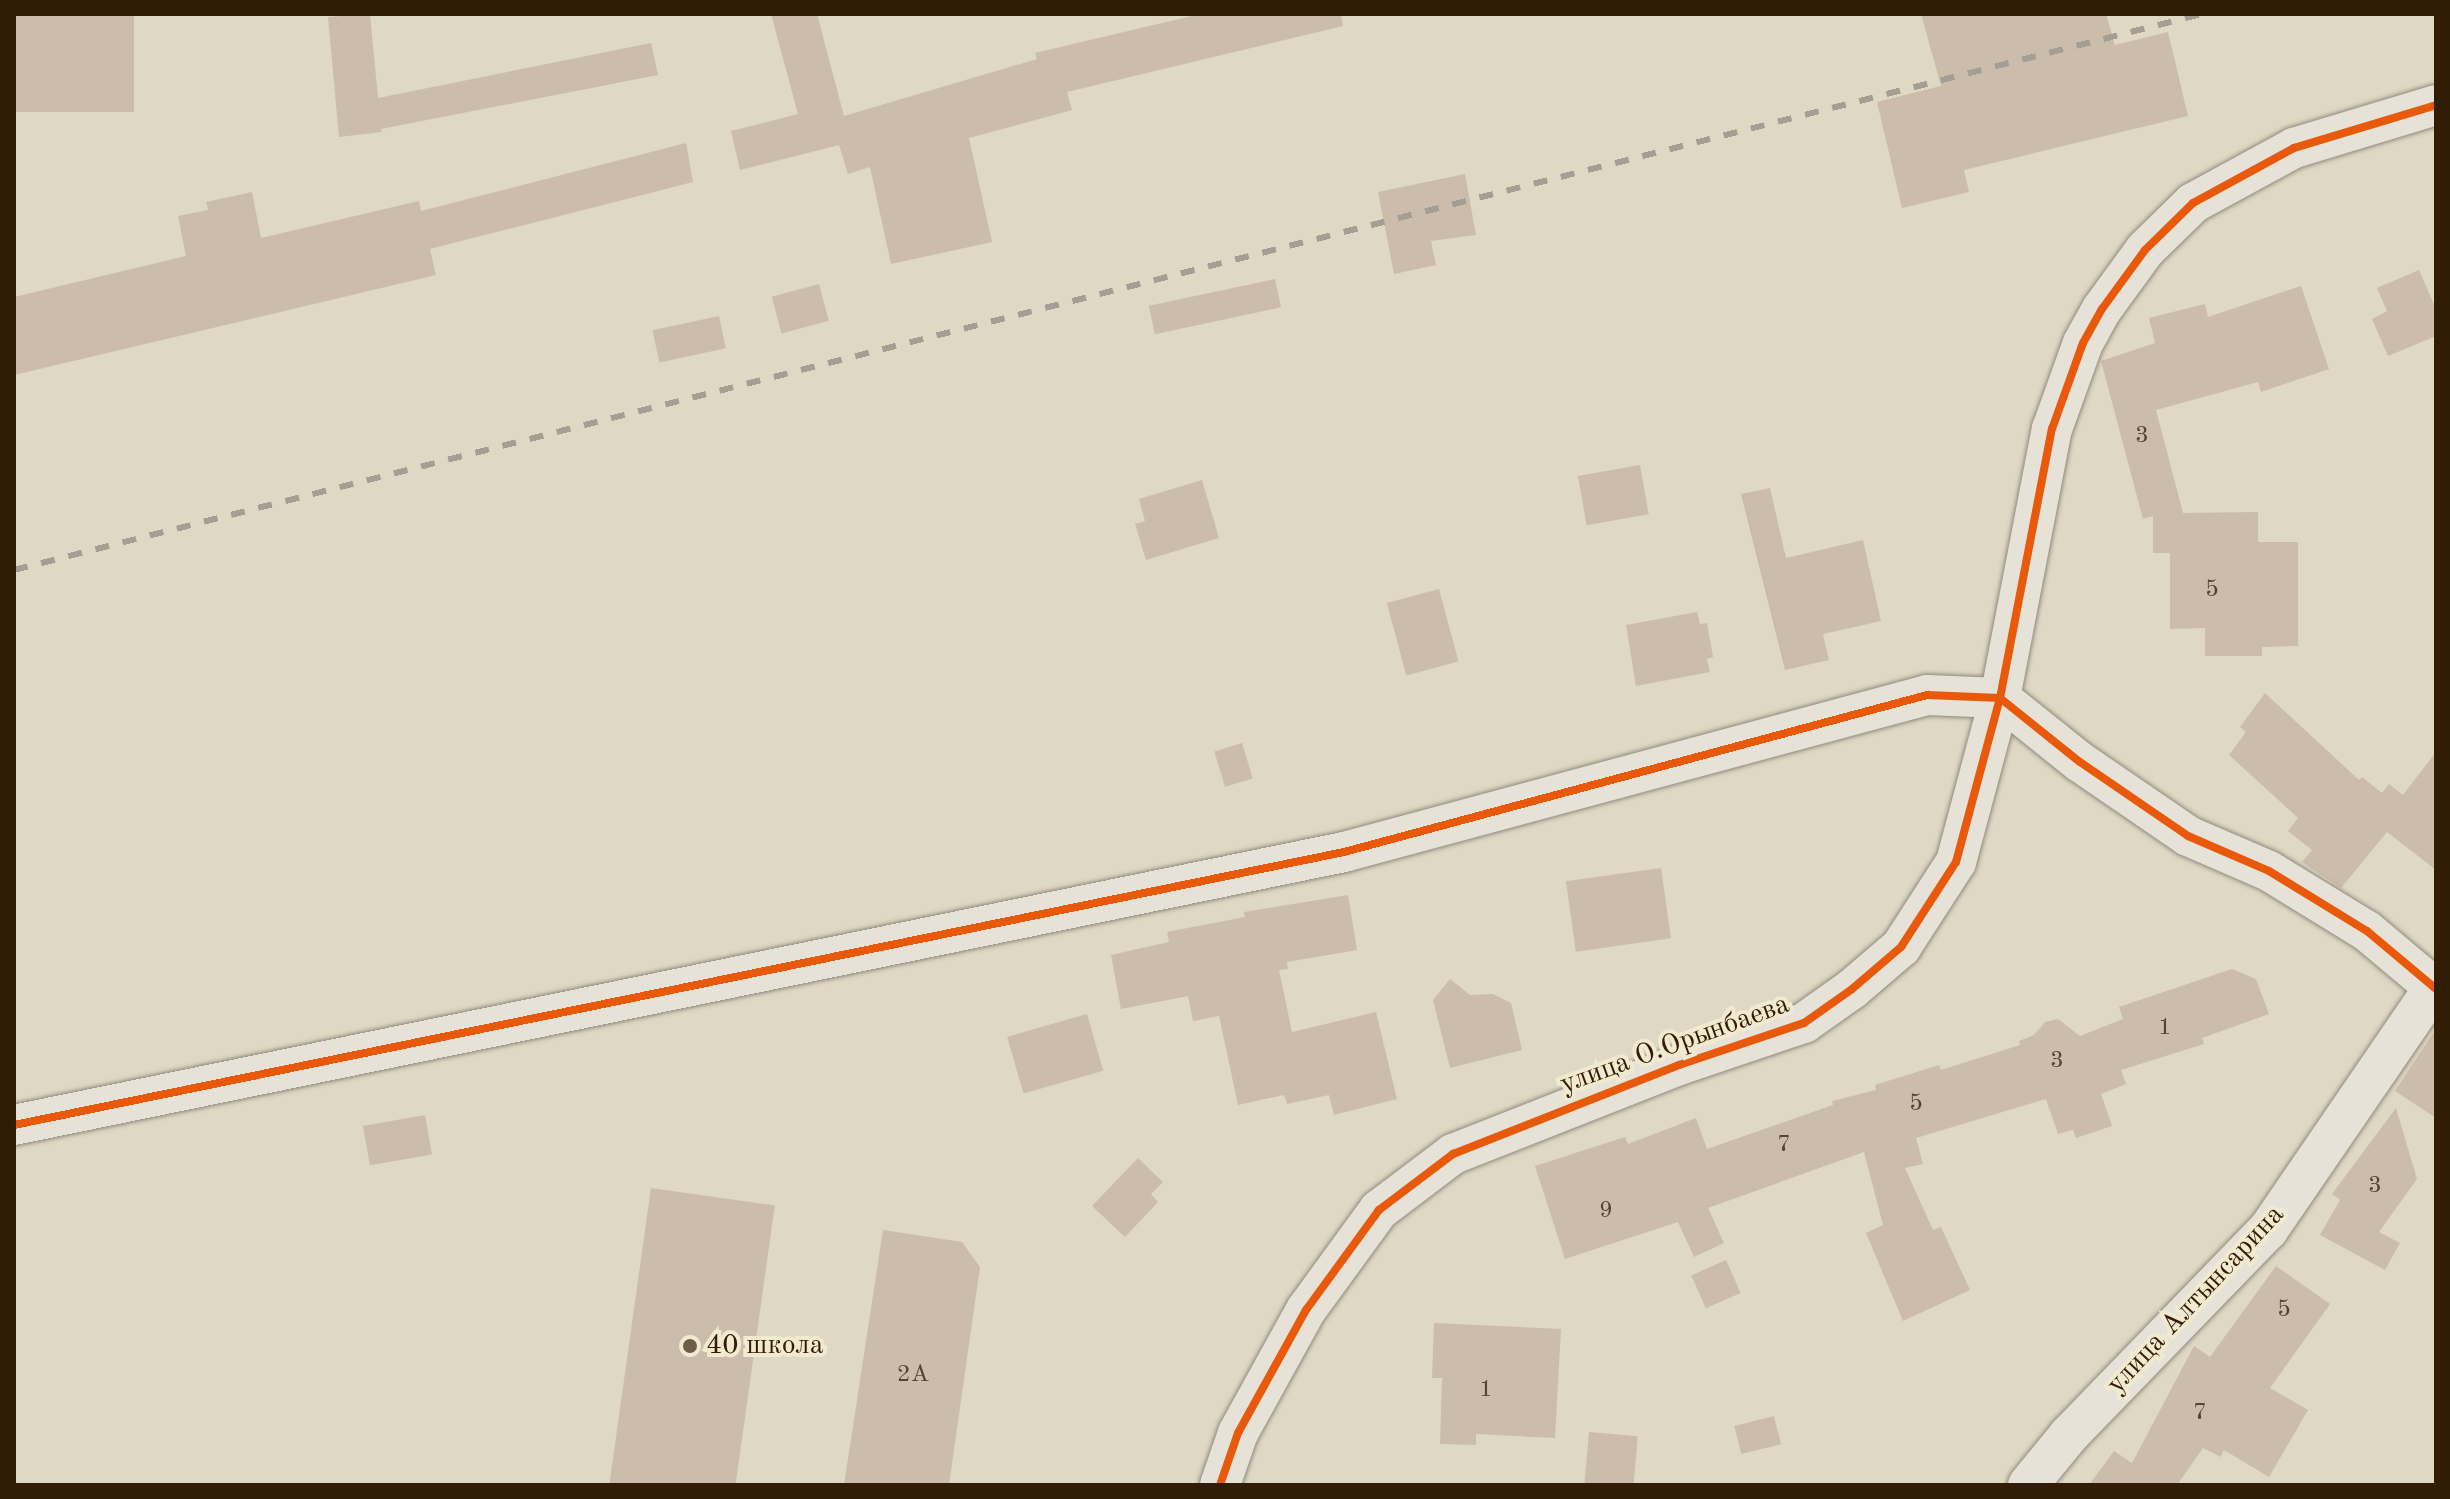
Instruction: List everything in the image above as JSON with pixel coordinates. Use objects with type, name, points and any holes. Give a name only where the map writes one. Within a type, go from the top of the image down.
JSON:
[{"type":"street","name":"улица О.Орынбаева","points":[[1220,1485],[1238,1433],[1306,1310],[1379,1210],[1453,1154],[1679,1065],[1804,1023],[1852,989],[1901,947],[1956,862],[2000,698],[2052,429],[2083,343],[2131,268],[2193,203],[2294,148],[2436,105]]},
{"type":"street","points":[[14,1125],[1344,852],[1927,695],[2000,698],[2080,762],[2188,836],[2269,871],[2367,931],[2435,989]]},
{"type":"street","name":"улица Алтынсарина","points":[[2028,1485],[2069,1435],[2268,1230],[2435,989]]},
{"type":"building","points":[[14,14],[134,14],[134,112],[14,112]]},
{"type":"building","points":[[370,14],[378,98],[651,43],[658,75],[381,129],[382,132],[339,137],[328,17]]},
{"type":"building","points":[[771,14],[817,14],[844,116],[1037,59],[1035,53],[1200,14],[1341,14],[1343,26],[1067,92],[1072,110],[969,138],[992,242],[891,264],[870,167],[848,174],[839,145],[740,170],[731,131],[798,114]]},
{"type":"building","points":[[1921,14],[2106,14],[2115,45],[2168,32],[2188,116],[1964,170],[1969,192],[1902,208],[1877,102],[1941,86]]},
{"type":"building","points":[[686,143],[693,182],[430,249],[436,275],[14,375],[14,297],[186,256],[178,216],[208,210],[206,202],[252,192],[261,238],[419,201],[421,211]]},
{"type":"building","points":[[1465,174],[1476,235],[1431,241],[1436,265],[1394,274],[1378,192]]},
{"type":"building","points":[[2419,270],[2436,309],[2436,336],[2388,356],[2372,319],[2387,311],[2377,288]]},
{"type":"building","points":[[1275,279],[1281,307],[1155,334],[1149,306]]},
{"type":"building","points":[[819,284],[829,321],[782,333],[772,297]]},
{"type":"building","points":[[2301,286],[2329,369],[2261,392],[2258,382],[2156,410],[2183,513],[2258,512],[2258,542],[2298,542],[2298,646],[2262,647],[2262,656],[2205,656],[2205,628],[2170,629],[2170,553],[2153,553],[2153,516],[2143,519],[2101,361],[2155,343],[2149,318],[2205,304],[2208,317]]},
{"type":"building","points":[[719,316],[726,348],[659,362],[652,330]]},
{"type":"building","points":[[1640,465],[1649,514],[1587,525],[1578,476]]},
{"type":"building","points":[[1202,480],[1219,538],[1146,560],[1135,524],[1145,521],[1139,499]]},
{"type":"building","points":[[1770,488],[1786,558],[1863,540],[1881,621],[1823,634],[1829,660],[1785,670],[1741,494]]},
{"type":"building","points":[[1439,589],[1458,661],[1406,675],[1387,603]]},
{"type":"building","points":[[1697,612],[1700,624],[1707,623],[1713,657],[1707,659],[1710,672],[1636,686],[1626,625]]},
{"type":"building","points":[[2265,693],[2359,780],[2362,777],[2382,793],[2389,784],[2403,795],[2436,752],[2436,870],[2387,832],[2341,888],[2302,862],[2312,850],[2288,831],[2298,818],[2229,755],[2246,732],[2240,727]]},
{"type":"building","points":[[1242,743],[1253,778],[1225,787],[1214,751]]},
{"type":"building","points":[[1661,868],[1671,938],[1576,952],[1566,881]]},
{"type":"building","points":[[1348,895],[1357,950],[1287,962],[1288,969],[1279,970],[1292,1032],[1376,1012],[1397,1099],[1334,1115],[1329,1095],[1287,1104],[1284,1095],[1238,1105],[1219,1016],[1193,1021],[1188,996],[1121,1009],[1111,955],[1169,942],[1167,932],[1245,917],[1244,912]]},
{"type":"building","points":[[2232,969],[2256,979],[2269,1014],[2202,1038],[2204,1044],[2121,1070],[2126,1084],[2101,1094],[2112,1126],[2076,1138],[2073,1130],[2058,1134],[2046,1099],[1916,1138],[1923,1164],[1905,1168],[1933,1230],[1941,1227],[1970,1290],[1903,1321],[1866,1233],[1883,1225],[1864,1152],[1708,1208],[1724,1243],[1694,1257],[1678,1222],[1565,1259],[1535,1166],[1625,1137],[1628,1144],[1696,1118],[1707,1149],[1833,1105],[1832,1101],[1876,1090],[1875,1085],[1939,1065],[1941,1070],[2020,1045],[2019,1041],[2034,1035],[2045,1022],[2058,1019],[2080,1036],[2123,1019],[2119,1007]]},
{"type":"building","points":[[1450,979],[1470,995],[1493,994],[1511,1003],[1522,1050],[1450,1068],[1433,1000]]},
{"type":"building","points":[[1087,1014],[1103,1071],[1023,1094],[1007,1037]]},
{"type":"building","points":[[2436,1029],[2436,1118],[2395,1091]]},
{"type":"building","points":[[2396,1108],[2417,1179],[2379,1232],[2400,1243],[2385,1270],[2320,1235],[2340,1200],[2332,1194]]},
{"type":"building","points":[[425,1115],[432,1154],[370,1165],[363,1126]]},
{"type":"building","points":[[1138,1158],[1163,1182],[1151,1194],[1158,1202],[1125,1237],[1092,1206]]},
{"type":"building","name":"40 школа","points":[[651,1188],[775,1205],[735,1485],[609,1485]]},
{"type":"building","name":"40 школа","points":[[883,1230],[962,1242],[980,1267],[949,1485],[844,1485]]},
{"type":"building","points":[[1726,1260],[1741,1293],[1706,1308],[1691,1275]]},
{"type":"building","points":[[2276,1266],[2330,1304],[2270,1388],[2308,1410],[2269,1477],[2224,1450],[2221,1457],[2203,1448],[2177,1485],[2089,1485],[2114,1451],[2132,1463],[2194,1346],[2210,1357]]},
{"type":"building","points":[[1434,1323],[1561,1329],[1555,1438],[1476,1434],[1476,1445],[1440,1444],[1442,1378],[1432,1378]]},
{"type":"building","points":[[1774,1416],[1781,1444],[1741,1454],[1734,1426]]},
{"type":"building","points":[[1589,1432],[1638,1436],[1634,1485],[1584,1485]]},
{"type":"railway","points":[[14,570],[2202,14]]},
{"type":"cycle path","points":[[1220,1485],[1238,1433],[1306,1310],[1379,1210],[1453,1154],[1679,1065],[1804,1023],[1852,989],[1901,947],[1956,862],[2000,698],[2052,429],[2083,343],[2102,309],[2145,250],[2193,203],[2294,148],[2436,105]]},
{"type":"cycle path","points":[[14,1125],[1344,852],[1927,695],[2000,698],[2080,762],[2188,836],[2269,871],[2367,931],[2436,989]]},
{"type":"place","name":"40 школа","points":[[690,1346]]}]
